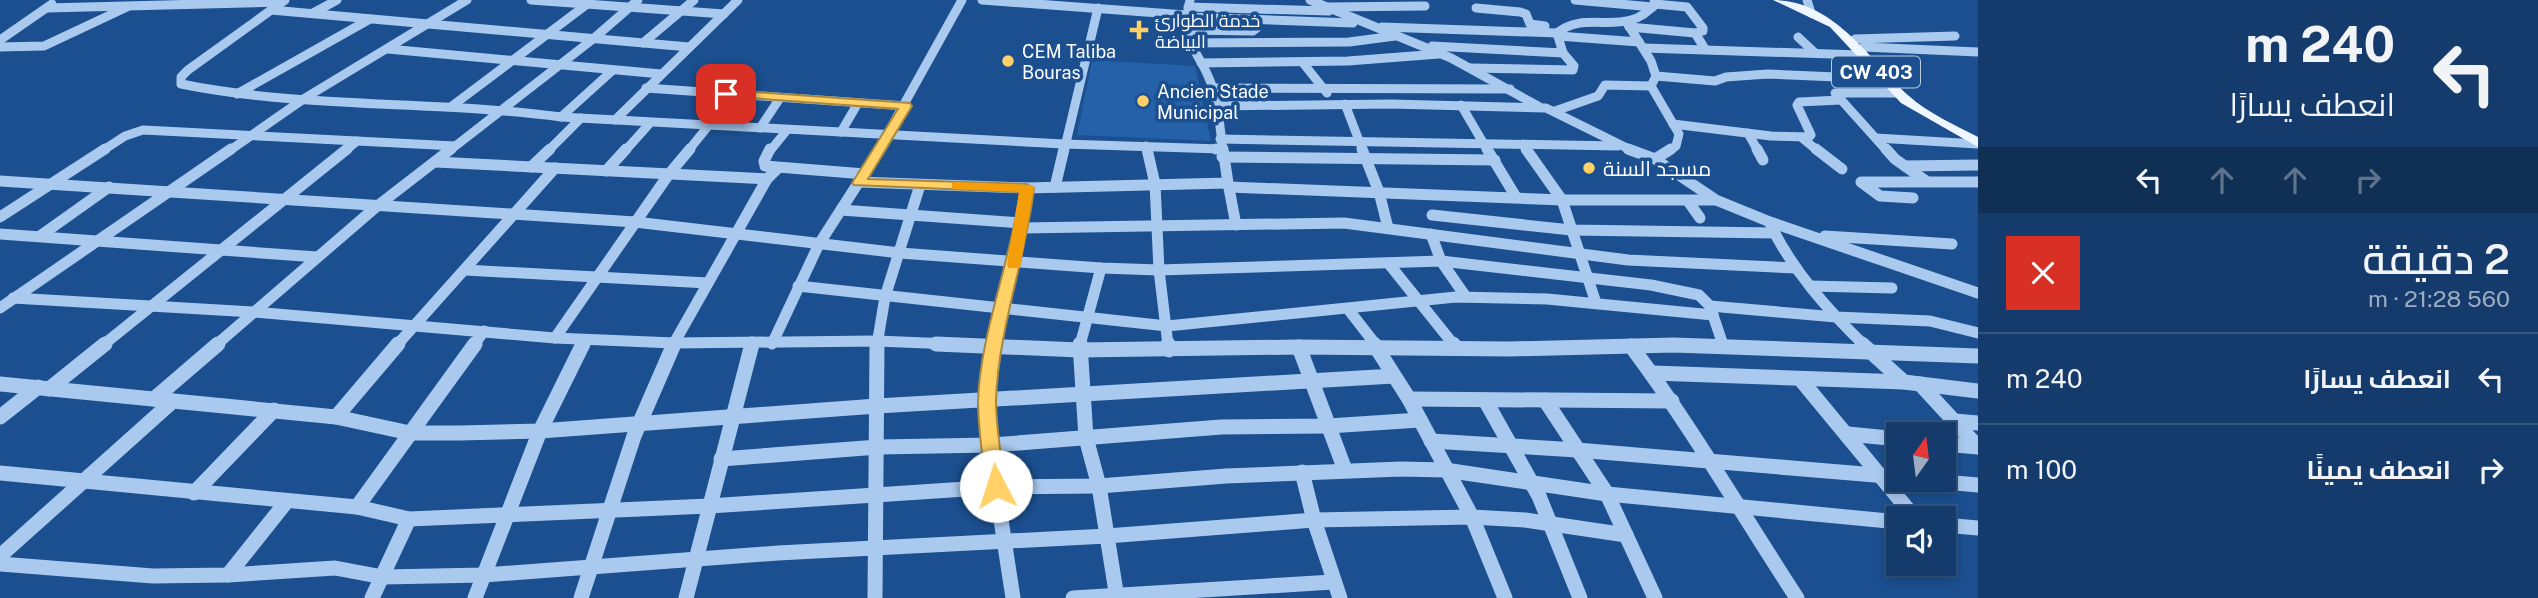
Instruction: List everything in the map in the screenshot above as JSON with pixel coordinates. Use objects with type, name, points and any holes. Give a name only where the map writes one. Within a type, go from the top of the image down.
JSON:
[{"type":"main road","name":"CW 403","points":[[1778,0],[1809,8]]},
{"type":"main road","name":"CW 403","points":[[1786,0],[1809,8],[1834,25],[1915,96],[1947,120],[1978,136]]},
{"type":"main road","name":"CW 403","points":[[1860,47],[1883,79],[1898,93],[1930,116],[1978,143]]},
{"type":"street","points":[[0,40],[58,0]]},
{"type":"street","points":[[312,14],[337,0]]},
{"type":"street","points":[[0,308],[305,98],[467,0]]},
{"type":"street","points":[[531,0],[590,2],[724,14]]},
{"type":"street","points":[[154,399],[376,207],[593,39],[638,0]]},
{"type":"street","points":[[643,43],[694,0]]},
{"type":"street","points":[[615,120],[738,0]]},
{"type":"street","points":[[772,344],[819,244],[906,106],[962,0]]},
{"type":"street","points":[[982,0],[1098,8],[1187,10],[1225,5],[1329,9],[1426,3],[1433,27]]},
{"type":"street","points":[[1043,0],[1187,10],[1256,21],[1361,23]]},
{"type":"street","points":[[1310,0],[1361,23],[1424,46],[1510,89],[1538,107]]},
{"type":"street","points":[[1362,5],[1371,0]]},
{"type":"street","points":[[1469,0],[1487,23]]},
{"type":"street","points":[[1476,8],[1520,12],[1526,14],[1531,24],[1559,32],[1582,23],[1695,33],[1703,29],[1691,6],[1578,0],[1582,23]]},
{"type":"street","points":[[47,8],[283,1]]},
{"type":"street","points":[[283,1],[181,77],[181,84],[237,94],[502,109],[561,117],[650,123],[1064,144],[1221,148],[1366,159],[1495,160]]},
{"type":"street","points":[[452,106],[590,2]]},
{"type":"street","points":[[1628,25],[1654,4]]},
{"type":"street","points":[[0,47],[44,46],[130,6]]},
{"type":"street","points":[[1055,187],[1098,8]]},
{"type":"street","points":[[271,10],[689,47]]},
{"type":"street","points":[[1187,10],[1186,43],[1201,63],[1213,88],[1236,225]]},
{"type":"street","points":[[237,94],[371,19]]},
{"type":"street","points":[[1186,43],[1250,36],[1256,29],[1256,21]]},
{"type":"street","points":[[1293,22],[1306,43]]},
{"type":"street","points":[[1374,27],[1487,23],[1642,45],[1811,52],[1955,36]]},
{"type":"street","points":[[1628,25],[1642,45],[1656,76]]},
{"type":"street","points":[[1185,30],[1306,43],[1349,42],[1397,36]]},
{"type":"street","points":[[1470,68],[1573,71],[1574,66],[1563,53],[1559,32]]},
{"type":"street","points":[[1695,33],[1705,49]]},
{"type":"street","points":[[1798,37],[1811,52],[1821,74]]},
{"type":"street","points":[[1291,42],[1324,88],[1341,104],[1379,192],[1388,228]]},
{"type":"street","points":[[1424,46],[1563,53]]},
{"type":"street","points":[[1860,47],[1978,52]]},
{"type":"street","points":[[387,49],[661,74]]},
{"type":"street","points":[[1201,63],[1305,63],[1440,54]]},
{"type":"street","points":[[561,117],[613,70]]},
{"type":"street","points":[[1656,76],[1715,81],[1720,77],[1739,74],[1821,74],[1883,79]]},
{"type":"street","points":[[1651,86],[1656,76]]},
{"type":"street","points":[[1555,111],[1598,96],[1605,85],[1651,86]]},
{"type":"street","points":[[1651,86],[1679,134],[1679,142],[1655,159]]},
{"type":"street","points":[[646,88],[906,106]]},
{"type":"street","points":[[1213,88],[1510,89]]},
{"type":"street","points":[[1464,89],[1477,106]]},
{"type":"street","points":[[1898,93],[1835,93],[1876,138],[1905,166],[1926,181]]},
{"type":"street","points":[[760,128],[780,98]]},
{"type":"street","points":[[1673,124],[1801,137],[1811,135],[1800,116],[1797,105],[1799,102],[1841,100]]},
{"type":"street","points":[[841,132],[858,103]]},
{"type":"street","points":[[1216,106],[1461,105],[1538,107],[1555,111],[1622,146],[1655,159],[1716,200],[1772,228],[1796,268],[1836,317],[1904,382]]},
{"type":"street","points":[[1461,105],[1516,197]]},
{"type":"street","points":[[531,167],[581,118]]},
{"type":"street","points":[[606,171],[650,123]]},
{"type":"street","points":[[555,338],[669,174],[709,125]]},
{"type":"street","points":[[787,130],[772,146],[764,161],[765,166],[920,185],[1027,188],[1229,185],[1562,200],[1716,200]]},
{"type":"street","points":[[0,217],[135,131],[456,146]]},
{"type":"street","points":[[1748,133],[1763,160]]},
{"type":"street","points":[[1801,137],[1842,169]]},
{"type":"street","points":[[1876,138],[1978,143]]},
{"type":"street","points":[[0,416],[43,388],[152,306],[358,141]]},
{"type":"street","points":[[1221,148],[1359,141],[1622,146]]},
{"type":"street","points":[[1523,144],[1562,200],[1596,303]]},
{"type":"street","points":[[1146,146],[1155,184],[1159,270],[1169,350]]},
{"type":"street","points":[[436,162],[767,179]]},
{"type":"street","points":[[1905,166],[1978,165]]},
{"type":"street","points":[[336,417],[414,325],[555,168]]},
{"type":"street","points":[[581,598],[608,510],[640,423],[674,343],[767,179],[777,169]]},
{"type":"street","points":[[0,181],[635,222],[900,253],[1101,268],[1159,270],[1441,261],[1586,277],[1678,290],[1703,297],[1712,310],[1723,345]]},
{"type":"street","points":[[1913,198],[1882,197],[1861,182],[1978,182]]},
{"type":"street","points":[[875,598],[874,547],[878,495],[877,341],[886,298],[920,185]]},
{"type":"street","points":[[40,236],[110,187]]},
{"type":"street","points":[[1013,598],[1003,541],[987,401],[995,345],[1015,262],[1027,188]]},
{"type":"street","points":[[1426,194],[1441,261],[1466,297]]},
{"type":"street","points":[[1688,201],[1700,218]]},
{"type":"street","points":[[841,210],[1022,226],[1344,223],[1628,260],[1796,268]]},
{"type":"street","points":[[1432,215],[1571,230],[1772,228],[1807,234],[1952,244]]},
{"type":"street","points":[[0,234],[317,257]]},
{"type":"street","points":[[1807,234],[1978,293]]},
{"type":"street","points":[[1389,264],[1455,347]]},
{"type":"street","points":[[1101,268],[1085,318],[1079,349],[1081,395],[1086,438],[1099,486],[1117,597]]},
{"type":"street","points":[[465,270],[708,283]]},
{"type":"street","points":[[797,286],[886,298],[1167,326],[1466,297],[1930,321],[1978,333]]},
{"type":"street","points":[[1810,286],[1892,288]]},
{"type":"street","points":[[13,298],[253,312],[555,338],[674,343],[877,341],[1169,350],[1723,345],[1978,356]]},
{"type":"street","points":[[1348,309],[1377,347],[1409,399],[1472,517],[1505,598]]},
{"type":"street","points":[[357,507],[484,331]]},
{"type":"street","points":[[475,598],[510,514],[540,431],[585,340]]},
{"type":"street","points":[[686,598],[752,344]]},
{"type":"street","points":[[1631,346],[1672,401],[1708,462],[1797,598]]},
{"type":"street","points":[[1299,347],[1345,470]]},
{"type":"street","points":[[1653,373],[1904,382],[1978,391]]},
{"type":"street","points":[[0,384],[336,417],[410,433],[540,431],[877,406],[1394,376]]},
{"type":"street","points":[[1801,380],[1906,506]]},
{"type":"street","points":[[1920,384],[1978,447]]},
{"type":"street","points":[[1409,399],[1672,401]]},
{"type":"street","points":[[1485,400],[1514,446],[1580,598]]},
{"type":"street","points":[[1545,400],[1607,494],[1655,598]]},
{"type":"street","points":[[0,556],[173,401]]},
{"type":"street","points":[[194,493],[274,410]]},
{"type":"street","points":[[721,459],[878,447],[992,445],[1222,427],[1328,426],[1420,420]]},
{"type":"street","points":[[1955,421],[1978,423]]},
{"type":"street","points":[[1848,434],[1886,438]]},
{"type":"street","points":[[1431,441],[1577,450],[1886,476]]},
{"type":"street","points":[[1956,444],[1978,447]]},
{"type":"street","points":[[0,473],[81,483],[357,507],[409,519],[709,506],[996,486],[1099,486],[1345,470],[1445,470],[1607,494],[1886,521]]},
{"type":"street","points":[[1302,472],[1314,520],[1340,598]]},
{"type":"street","points":[[1956,483],[1978,485]]},
{"type":"street","points":[[228,575],[287,501]]},
{"type":"street","points":[[0,564],[153,576],[228,575],[335,568],[383,577],[484,575],[874,547],[1107,536],[1314,520],[1472,517],[1549,522],[1626,535]]},
{"type":"street","points":[[372,598],[409,519]]},
{"type":"street","points":[[1956,526],[1978,528]]},
{"type":"street","points":[[1073,598],[1333,582]]},
{"type":"shaded area","name":"Ancien Stade Municipal","points":[[1092,60],[1195,66],[1211,141],[1077,135]]},
{"type":"slow traffic","points":[[957,186],[1027,188],[1014,265]]},
{"type":"place","name":"خدمة الطوارئ البياضة","points":[[1139,30]]},
{"type":"place","name":"CEM Taliba Bouras","points":[[1008,61]]},
{"type":"place","name":"Ancien Stade Municipal","points":[[1143,101]]},
{"type":"place","name":"مسجد السنة","points":[[1589,168]]},
{"type":"route","points":[[726,94],[906,106],[859,183],[1027,188],[1022,228],[995,345],[987,401],[996,486]]}]
